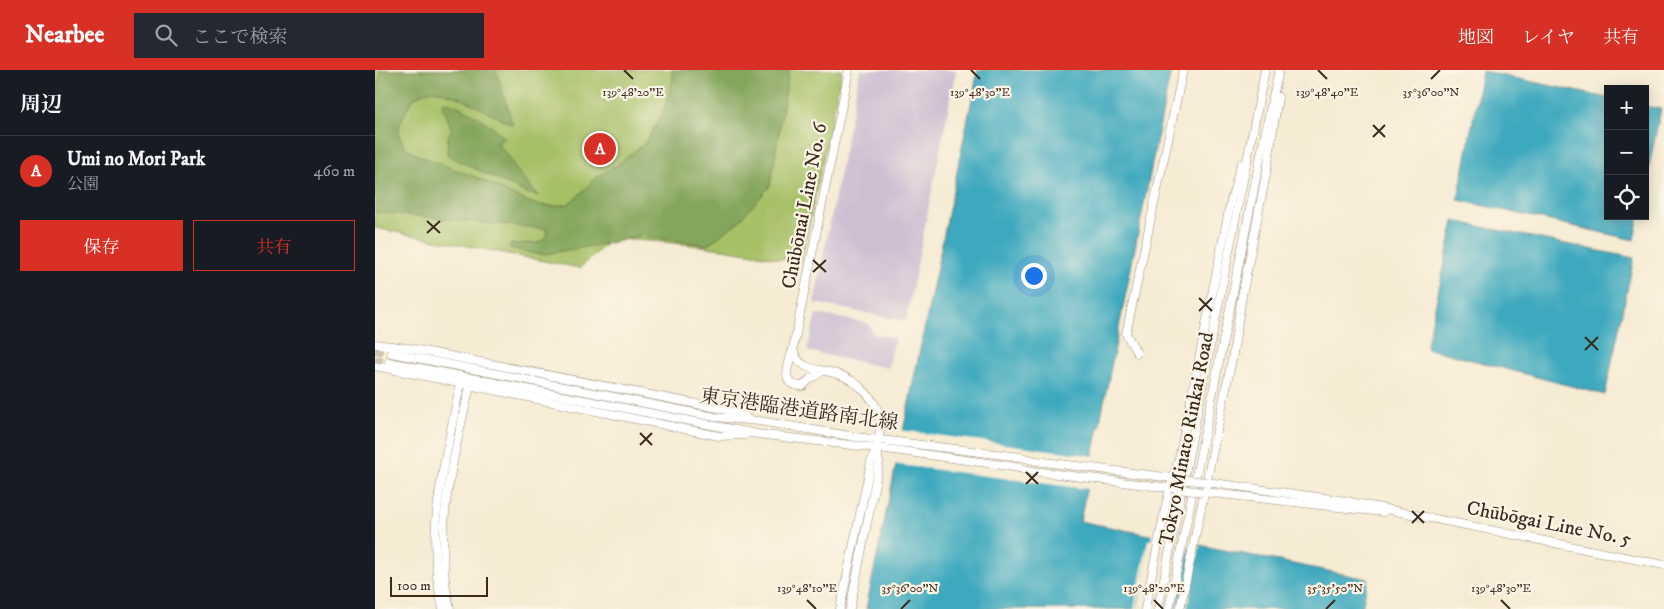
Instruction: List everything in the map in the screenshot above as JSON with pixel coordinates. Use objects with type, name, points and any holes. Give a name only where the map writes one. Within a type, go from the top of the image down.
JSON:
[{"type":"street","name":"Chūbōnai Line No. 6","points":[[789,368],[849,70]]},
{"type":"street","points":[[1137,353],[1126,334],[1183,70]]},
{"type":"street","name":"Tokyo Minato Rinkai Road","points":[[1158,609],[1265,70]]},
{"type":"street","points":[[1180,609],[1233,354],[1242,296],[1267,169],[1280,84],[1280,70]]},
{"type":"street","name":"Tokyo Minato Rinkai Road","points":[[1169,609],[1270,110],[1280,70]]},
{"type":"street","points":[[1145,609],[1170,488],[1180,454],[1231,200],[1258,104]]},
{"type":"street","points":[[375,344],[417,350],[723,410],[759,421]]},
{"type":"street","points":[[793,349],[797,360],[801,364]]},
{"type":"street","name":"東京港臨港道路南北線","points":[[391,354],[715,417],[759,421],[856,437],[895,440],[1021,457],[1036,461],[1206,482]]},
{"type":"street","name":"東京港臨港道路南北線","points":[[389,362],[757,434],[894,450],[1033,471],[1203,492]]},
{"type":"street","points":[[823,372],[810,379],[803,386],[793,385],[787,380],[789,368],[796,364],[846,377],[865,392],[875,406],[880,422],[877,449],[879,463],[850,609]]},
{"type":"street","points":[[375,366],[719,436],[757,434]]},
{"type":"street","points":[[443,609],[434,548],[435,519],[439,487],[460,384]]},
{"type":"street","points":[[450,609],[444,571],[442,540],[444,508],[469,386]]},
{"type":"street","points":[[840,609],[871,462],[877,449]]},
{"type":"street","name":"Chūbōgai Line No. 5","points":[[1206,482],[1347,500],[1664,565]]},
{"type":"street","name":"Chūbōgai Line No. 5","points":[[1203,492],[1427,516]]},
{"type":"shaded area","points":[[860,70],[956,70],[906,321],[814,303]]},
{"type":"shaded area","points":[[816,314],[868,323],[873,334],[895,338],[888,368],[807,351]]},
{"type":"green space","points":[[375,70],[842,70],[801,263],[707,247],[612,239],[580,268],[375,228]]},
{"type":"green space","points":[[381,70],[496,70],[513,125],[461,98],[434,90],[424,92],[413,99],[399,126],[399,135],[405,147],[415,154],[480,179],[537,205],[553,206],[568,204],[585,190],[594,179],[617,165],[645,143],[662,115],[673,79],[672,70],[789,70],[770,186],[738,222],[707,245],[639,236],[616,242],[537,254],[509,248],[511,244],[537,243],[546,238],[547,229],[375,212],[375,100]]},
{"type":"green space","points":[[446,102],[462,108],[477,117],[505,138],[497,143],[538,196],[524,192],[447,155],[448,136],[452,130],[442,104]]},
{"type":"water","points":[[978,70],[1171,70],[1080,521],[1368,579],[1362,609],[866,609]]},
{"type":"water","points":[[1482,71],[1604,97],[1604,220],[1638,220],[1634,240],[1458,200]]},
{"type":"water","points":[[1649,107],[1661,109],[1649,166]]},
{"type":"water","points":[[1454,221],[1634,258],[1605,395],[1426,348]]},
{"type":"pier","points":[[899,430],[1095,456],[1089,489],[892,464]]},
{"type":"pier","points":[[1152,533],[1197,541],[1196,545],[1200,546],[1187,609],[1184,609],[1196,549],[1189,547],[1176,609],[1151,609],[1162,547],[1149,609],[1138,609],[1149,544],[1137,609],[1134,609],[1148,540],[1151,540]]},
{"type":"tunnel","points":[[375,350],[391,353]]},
{"type":"tunnel","points":[[375,360],[389,362]]},
{"type":"place","name":"Umi no Mori Park","points":[[600,149]]}]
